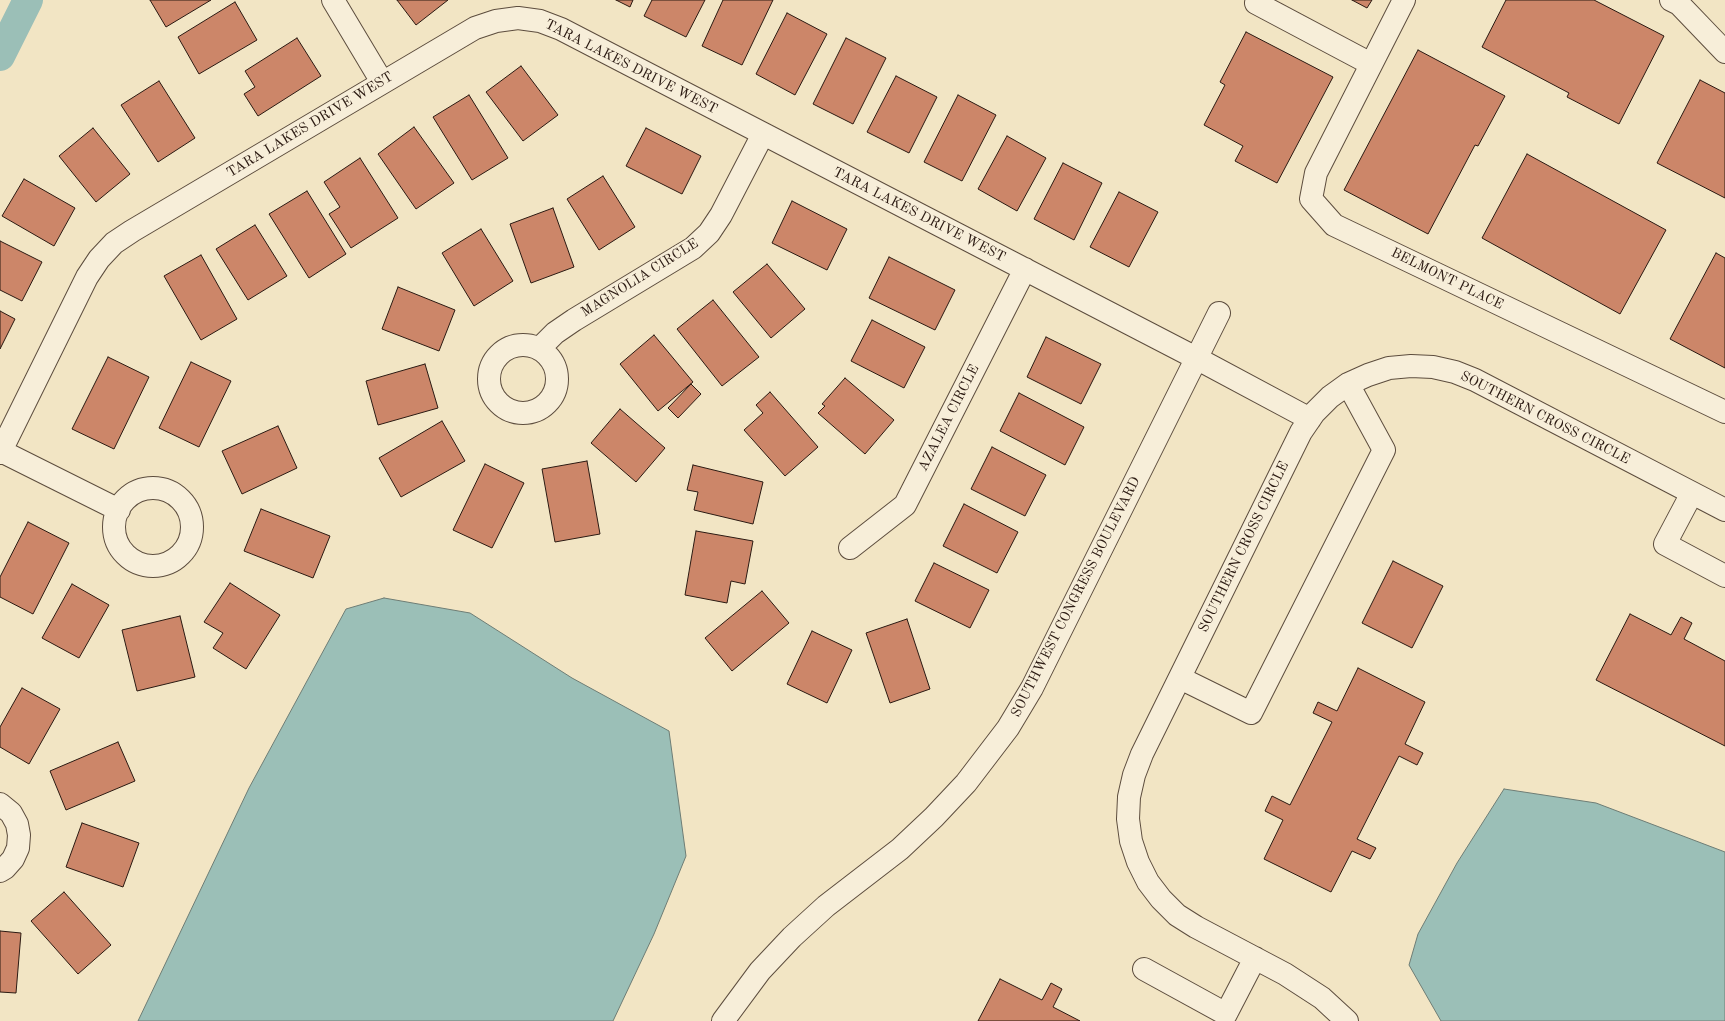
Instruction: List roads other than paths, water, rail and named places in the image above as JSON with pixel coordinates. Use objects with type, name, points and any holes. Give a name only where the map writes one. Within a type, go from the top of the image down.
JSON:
[{"type":"street","points":[[333,0],[382,82]]},
{"type":"street","name":"BELMONT PLACE","points":[[1404,0],[1316,173],[1311,199],[1334,225],[1725,412]]},
{"type":"street","points":[[1671,0],[1679,4],[1725,52]]},
{"type":"street","points":[[1256,3],[1371,64]]},
{"type":"street","name":"TARA LAKES DRIVE WEST","points":[[0,452],[87,277],[114,243],[475,28],[496,21],[518,18],[540,22],[561,29],[1196,358],[1310,419]]},
{"type":"street","name":"MAGNOLIA CIRCLE","points":[[539,349],[555,333],[574,320],[693,248],[709,233],[721,215],[763,134]]},
{"type":"street","name":"AZALEA CIRCLE","points":[[850,548],[905,505],[1025,269]]},
{"type":"street","name":"SOUTHWEST CONGRESS BOULEVARD","points":[[723,1021],[760,971],[792,937],[826,906],[900,849],[934,817],[966,783],[1008,728],[1032,688],[1219,312]]},
{"type":"street","name":"SOUTHERN CROSS CIRCLE","points":[[1347,1021],[1322,998],[1284,974],[1196,927],[1161,900],[1148,882],[1138,862],[1131,841],[1128,819],[1129,797],[1134,775],[1142,754],[1302,432],[1310,419],[1330,397],[1348,384],[1389,368],[1426,366],[1455,372],[1475,380],[1725,510]]},
{"type":"street","points":[[1180,678],[1251,713],[1384,450],[1348,384]]},
{"type":"street","points":[[0,452],[119,510]]},
{"type":"street","points":[[1692,493],[1665,544],[1725,576]]},
{"type":"street","points":[[0,804],[11,813],[17,824],[19,835],[18,848],[13,859],[0,871]]},
{"type":"street","points":[[1144,969],[1232,1017],[1255,958]]},
{"type":"water","points":[[384,598],[470,613],[572,678],[669,731],[686,856],[654,934],[613,1021],[138,1021],[249,788],[346,609]]},
{"type":"water","points":[[1504,789],[1596,803],[1725,852],[1725,1021],[1441,1021],[1409,965],[1418,934],[1457,863]]},
{"type":"waterway","points":[[0,56],[28,0]]}]
